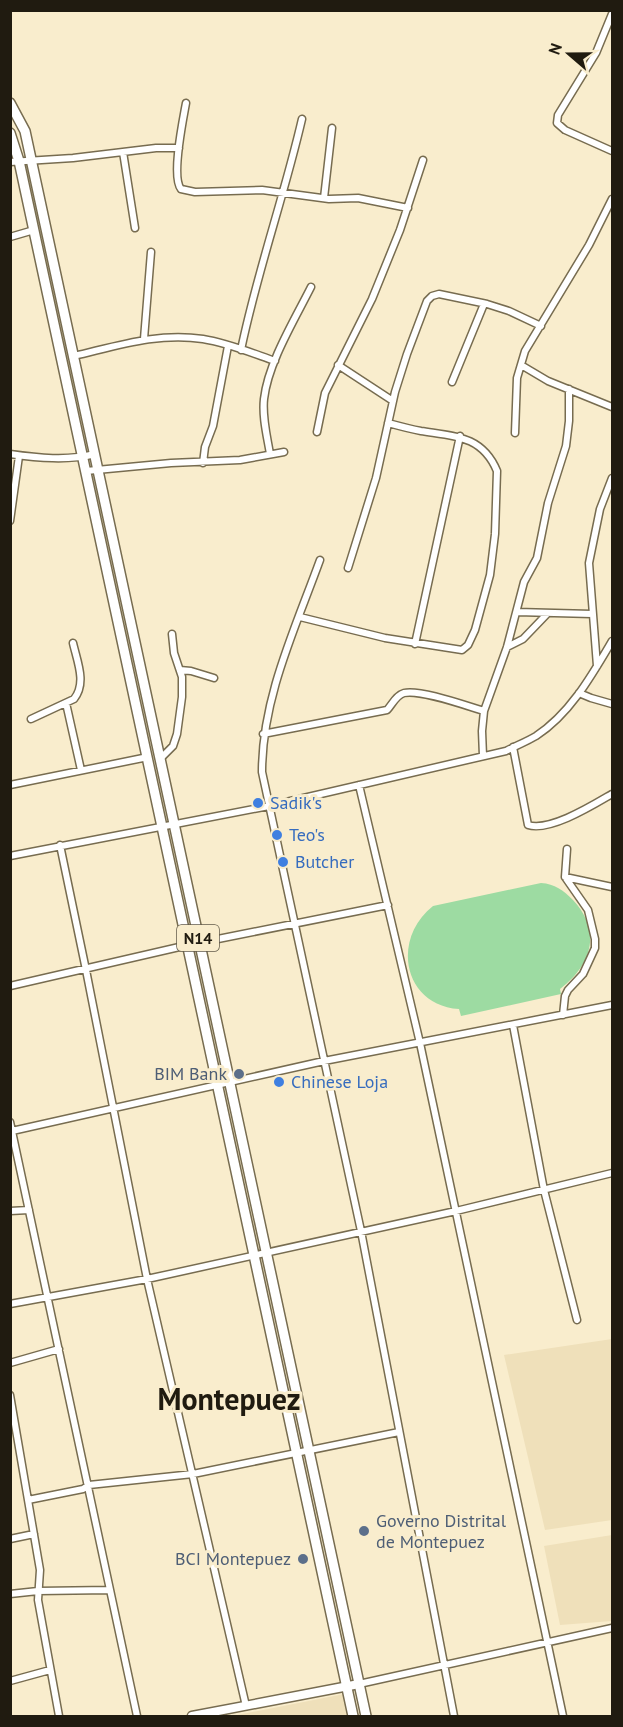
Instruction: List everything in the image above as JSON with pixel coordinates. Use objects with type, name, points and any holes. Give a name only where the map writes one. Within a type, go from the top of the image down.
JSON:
[{"type":"main road","name":"N14","points":[[10,102],[25,131],[366,1716]]},
{"type":"main road","name":"N14","points":[[10,133],[15,161],[34,230],[353,1716]]},
{"type":"main road","points":[[132,686],[143,683]]},
{"type":"main road","points":[[273,1340],[284,1338]]},
{"type":"main road","points":[[316,1545],[328,1542]]},
{"type":"main road","points":[[192,1716],[359,1684]]},
{"type":"street","points":[[612,14],[596,53],[558,115],[557,123],[565,130],[612,151]]},
{"type":"street","points":[[186,103],[179,148],[177,182],[181,189],[195,192],[262,190],[324,198],[358,198],[408,208]]},
{"type":"street","points":[[241,350],[251,303],[284,193],[302,119]]},
{"type":"street","points":[[324,198],[332,128]]},
{"type":"street","points":[[15,161],[179,148]]},
{"type":"street","points":[[123,152],[135,228]]},
{"type":"street","points":[[317,432],[326,393],[372,298],[408,208],[423,160]]},
{"type":"street","points":[[515,433],[517,378],[525,351],[589,245],[612,199]]},
{"type":"street","points":[[10,237],[34,230]]},
{"type":"street","points":[[144,339],[151,252]]},
{"type":"street","points":[[270,454],[263,409],[264,397],[275,361],[311,287]]},
{"type":"street","points":[[348,568],[376,478],[393,400],[406,354],[427,301],[439,294],[509,311],[541,326]]},
{"type":"street","points":[[452,382],[484,304]]},
{"type":"street","points":[[74,356],[144,339],[173,337],[203,339],[275,361]]},
{"type":"street","points":[[203,463],[205,447],[213,426],[228,346]]},
{"type":"street","points":[[338,365],[393,400]]},
{"type":"street","points":[[521,365],[548,381],[612,406]]},
{"type":"street","points":[[483,756],[484,711],[507,647],[524,582],[537,558],[548,503],[566,446],[569,389]]},
{"type":"street","points":[[300,617],[415,644],[462,650],[475,630],[490,575],[495,534],[497,471],[494,462],[474,443],[460,436],[420,431],[388,423]]},
{"type":"street","points":[[415,644],[460,436]]},
{"type":"street","points":[[86,471],[171,463],[240,460],[284,452]]},
{"type":"street","points":[[10,454],[83,458],[95,454]]},
{"type":"street","points":[[10,521],[19,456]]},
{"type":"street","points":[[597,667],[589,563],[600,509],[612,478]]},
{"type":"street","points":[[320,560],[279,670],[264,734],[262,772],[361,1231],[442,1664],[454,1716]]},
{"type":"street","points":[[517,612],[592,614]]},
{"type":"street","points":[[507,647],[523,639],[547,614]]},
{"type":"street","points":[[159,759],[173,746],[177,734],[182,696],[182,678],[172,634]]},
{"type":"street","points":[[10,856],[269,806],[513,747],[536,736],[561,714],[579,693],[612,641]]},
{"type":"street","points":[[30,719],[74,699],[82,685],[73,643]]},
{"type":"street","points":[[180,670],[214,678]]},
{"type":"street","points":[[264,734],[387,710],[403,693],[424,694],[484,711]]},
{"type":"street","points":[[579,693],[612,704]]},
{"type":"street","points":[[66,703],[81,770]]},
{"type":"street","points":[[513,747],[530,826],[568,818],[612,794]]},
{"type":"street","points":[[10,785],[148,757]]},
{"type":"street","points":[[359,785],[420,1043],[563,1716]]},
{"type":"street","points":[[60,845],[87,970],[147,1279],[246,1706]]},
{"type":"street","points":[[563,1015],[565,996],[583,974],[595,948],[588,910],[565,877],[567,849]]},
{"type":"street","points":[[565,877],[612,887]]},
{"type":"street","points":[[10,986],[188,945],[388,905]]},
{"type":"street","points":[[12,1131],[324,1061],[612,1005]]},
{"type":"street","points":[[513,1025],[544,1190],[577,1320]]},
{"type":"street","points":[[10,1122],[137,1716]]},
{"type":"street","points":[[10,1304],[147,1279],[456,1211],[612,1173]]},
{"type":"street","points":[[10,1211],[29,1210]]},
{"type":"street","points":[[10,1364],[59,1349]]},
{"type":"street","points":[[10,1395],[40,1569],[38,1600],[59,1716]]},
{"type":"street","points":[[28,1500],[83,1489],[89,1485],[193,1474],[297,1455],[399,1432]]},
{"type":"street","points":[[10,1539],[34,1534]]},
{"type":"street","points":[[10,1594],[38,1591],[110,1590]]},
{"type":"street","points":[[359,1684],[612,1628]]},
{"type":"street","points":[[10,1681],[50,1670]]},
{"type":"shaded area","points":[[612,1339],[612,1520],[545,1530],[504,1355]]},
{"type":"shaded area","points":[[612,1535],[612,1621],[560,1625],[544,1546]]},
{"type":"shaded area","points":[[344,1694],[348,1716],[232,1716]]},
{"type":"green space","points":[[541,883],[558,888],[573,900],[588,924],[590,935],[586,958],[571,980],[560,989],[561,994],[461,1016],[459,1009],[440,1005],[425,996],[415,983],[409,968],[408,952],[411,935],[420,920],[433,906]]},
{"type":"place","name":"Sadik's","points":[[258,803]]},
{"type":"place","name":"Teo's","points":[[277,835]]},
{"type":"place","name":"Butcher","points":[[283,862]]},
{"type":"place","name":"BIM Bank","points":[[239,1074]]},
{"type":"place","name":"Chinese Loja","points":[[279,1082]]},
{"type":"place","name":"Governo Distrital de Montepuez","points":[[364,1531]]},
{"type":"place","name":"BCI Montepuez","points":[[303,1559]]},
{"type":"district","name":"Montepuez","points":[[229,1400]]}]
